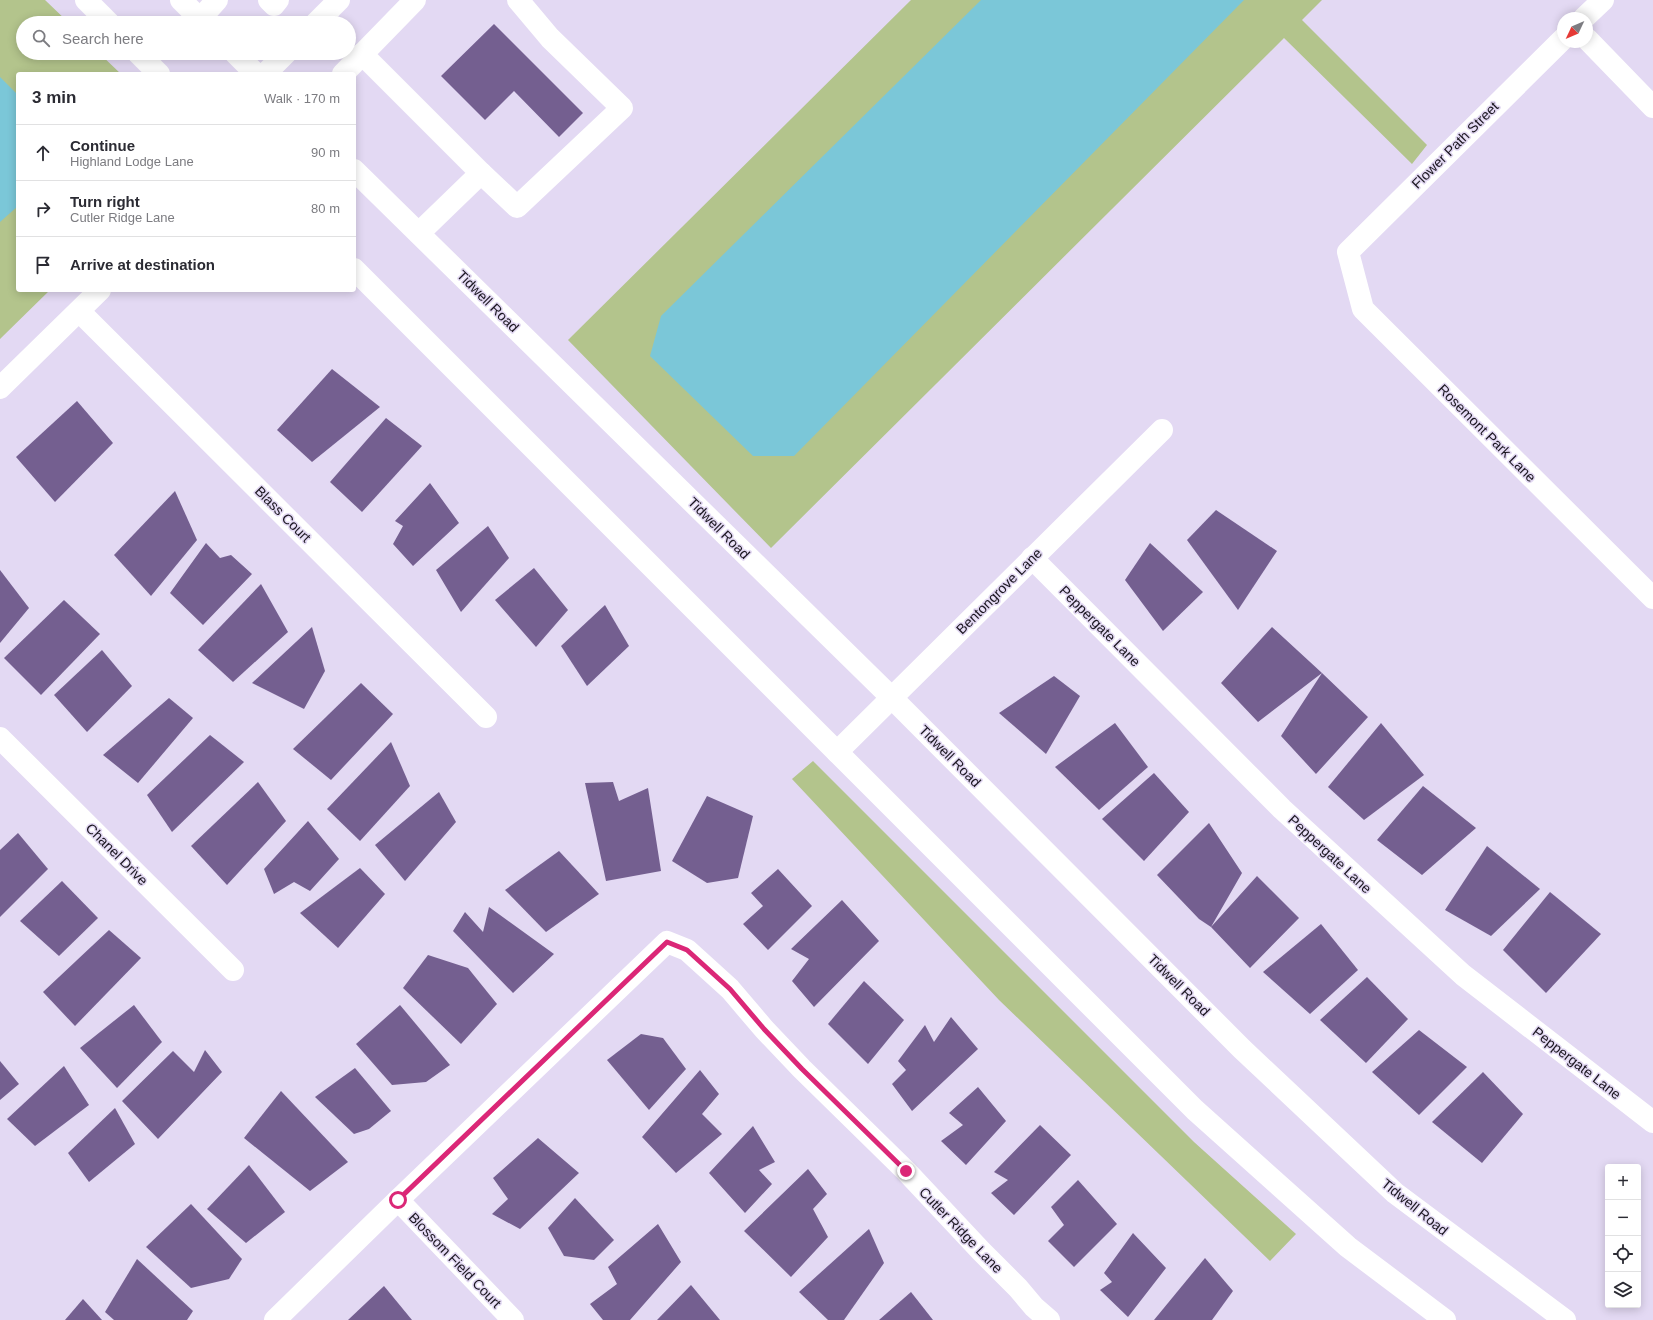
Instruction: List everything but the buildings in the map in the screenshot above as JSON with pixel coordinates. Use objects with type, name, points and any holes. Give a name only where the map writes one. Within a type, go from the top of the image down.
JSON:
[{"type":"street","points":[[86,0],[102,16]]},
{"type":"street","points":[[181,0],[197,16]]},
{"type":"street","points":[[206,16],[217,0]]},
{"type":"street","points":[[269,0],[274,5],[278,0]]},
{"type":"street","points":[[323,16],[339,0]]},
{"type":"street","points":[[345,72],[416,0]]},
{"type":"street","points":[[362,54],[517,207],[622,108],[550,38],[518,0]]},
{"type":"street","points":[[1590,12],[1603,0]]},
{"type":"street","name":"Flower Path Street","points":[[1348,252],[1557,45]]},
{"type":"street","points":[[1593,45],[1653,107]]},
{"type":"street","points":[[145,60],[157,72]]},
{"type":"street","points":[[242,60],[254,72]]},
{"type":"street","points":[[267,72],[279,60]]},
{"type":"street","name":"Tidwell Road","points":[[356,172],[892,698],[1237,1044],[1395,1193],[1560,1319]]},
{"type":"street","points":[[419,234],[481,173]]},
{"type":"street","name":"Rosemont Park Lane","points":[[1348,252],[1363,309],[1653,598]]},
{"type":"street","points":[[356,271],[1195,1110],[1348,1247],[1445,1320]]},
{"type":"street","points":[[0,388],[80,312],[98,292]]},
{"type":"street","name":"Blass Court","points":[[80,312],[486,716]]},
{"type":"street","name":"Bentongrove Lane","points":[[837,752],[1162,430]]},
{"type":"street","name":"Peppergate Lane","points":[[1032,558],[1282,809],[1457,970],[1653,1122]]},
{"type":"street","name":"Chanel Drive","points":[[0,738],[233,970]]},
{"type":"street","name":"Cutler Ridge Lane","points":[[398,1200],[667,942],[687,950],[730,989],[764,1029],[802,1069],[906,1171],[1018,1288],[1034,1307],[1049,1320]]},
{"type":"street","points":[[275,1320],[398,1200]]},
{"type":"street","name":"Blossom Field Court","points":[[398,1200],[513,1320]]},
{"type":"green space","points":[[0,0],[45,0],[62,16],[16,16],[16,60],[106,60],[119,72],[16,72],[16,292],[48,292],[0,339]]},
{"type":"green space","points":[[911,0],[1322,0],[1302,20],[1427,145],[1412,164],[1284,38],[771,548],[568,340]]},
{"type":"green space","points":[[813,761],[1194,1142],[1296,1234],[1270,1261],[999,1000],[792,779]]},
{"type":"water","points":[[981,0],[1244,0],[794,456],[753,456],[650,356],[661,316]]},
{"type":"water","points":[[0,77],[16,93],[16,208],[0,222]]},
{"type":"route","points":[[398,1200],[667,942],[687,950],[730,989],[764,1029],[802,1069],[845,1109],[906,1171]]}]
